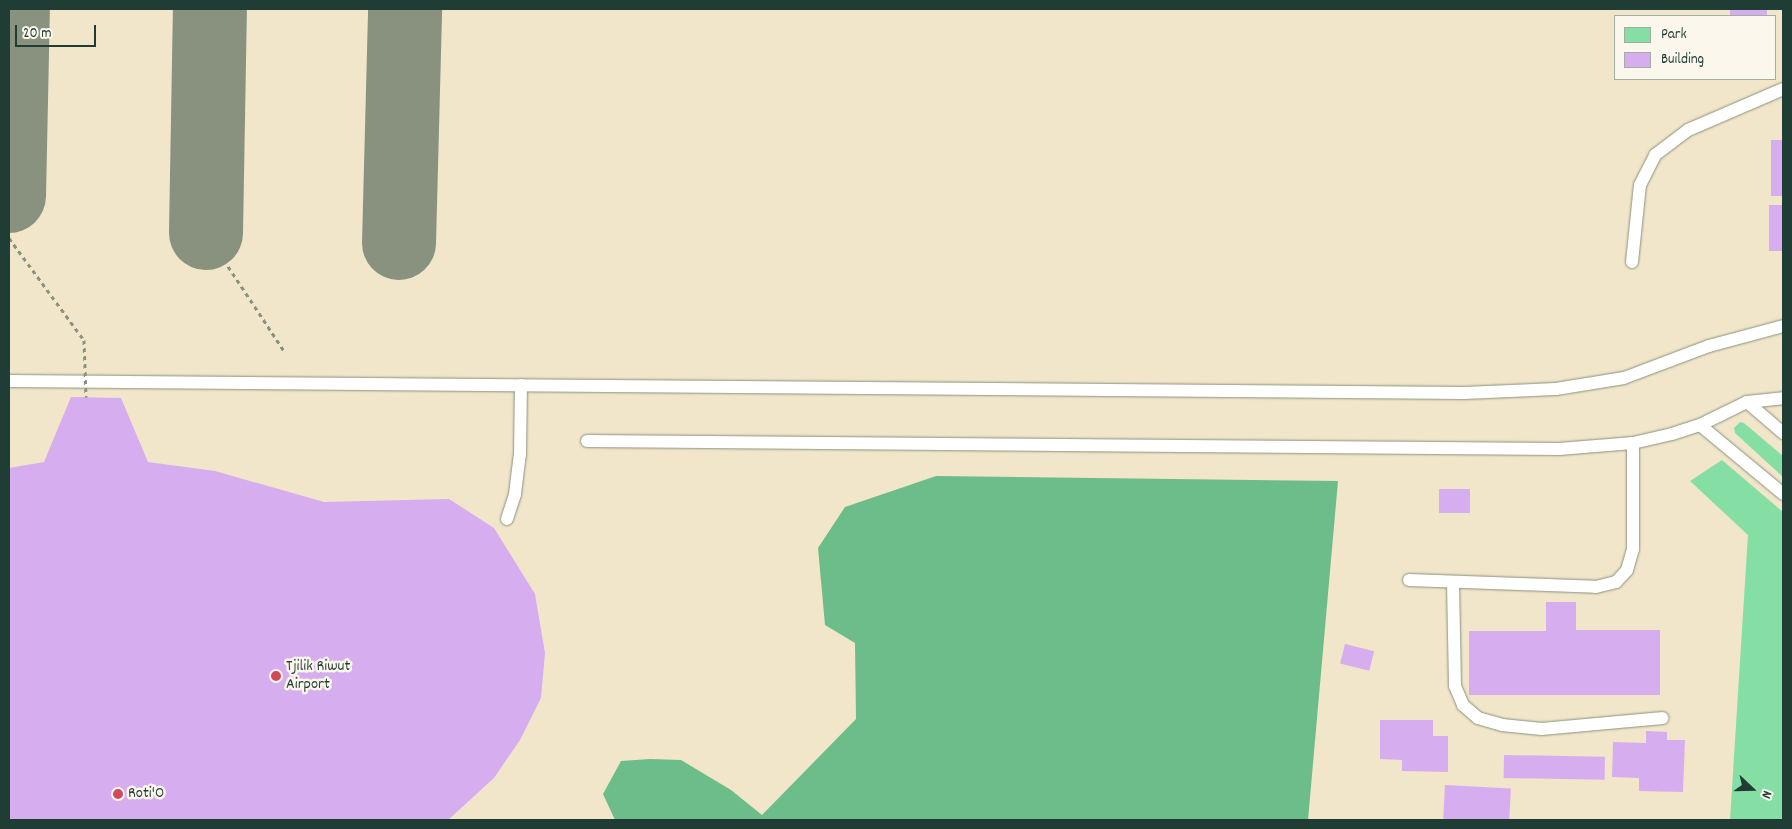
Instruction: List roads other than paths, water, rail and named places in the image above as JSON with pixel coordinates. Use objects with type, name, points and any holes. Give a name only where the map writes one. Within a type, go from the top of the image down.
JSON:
[{"type":"lane","points":[[1632,262],[1640,185],[1655,155],[1688,130],[1783,89]]},
{"type":"lane","points":[[9,381],[1473,393],[1556,389],[1624,378],[1709,346],[1783,326]]},
{"type":"lane","points":[[507,519],[515,494],[520,455],[521,385]]},
{"type":"lane","points":[[587,441],[1559,449],[1633,443],[1700,425],[1747,402],[1783,398]]},
{"type":"lane","points":[[1747,402],[1783,433]]},
{"type":"lane","points":[[1700,425],[1783,494]]},
{"type":"lane","points":[[1409,580],[1596,587],[1616,582],[1626,570],[1633,548],[1633,443]]},
{"type":"lane","points":[[1453,582],[1455,686],[1463,705],[1478,718],[1502,725],[1542,729],[1662,718]]},
{"type":"place","name":"Tjilik Riwut Airport","points":[[276,676]]},
{"type":"place","name":"Roti'O","points":[[118,794]]}]
